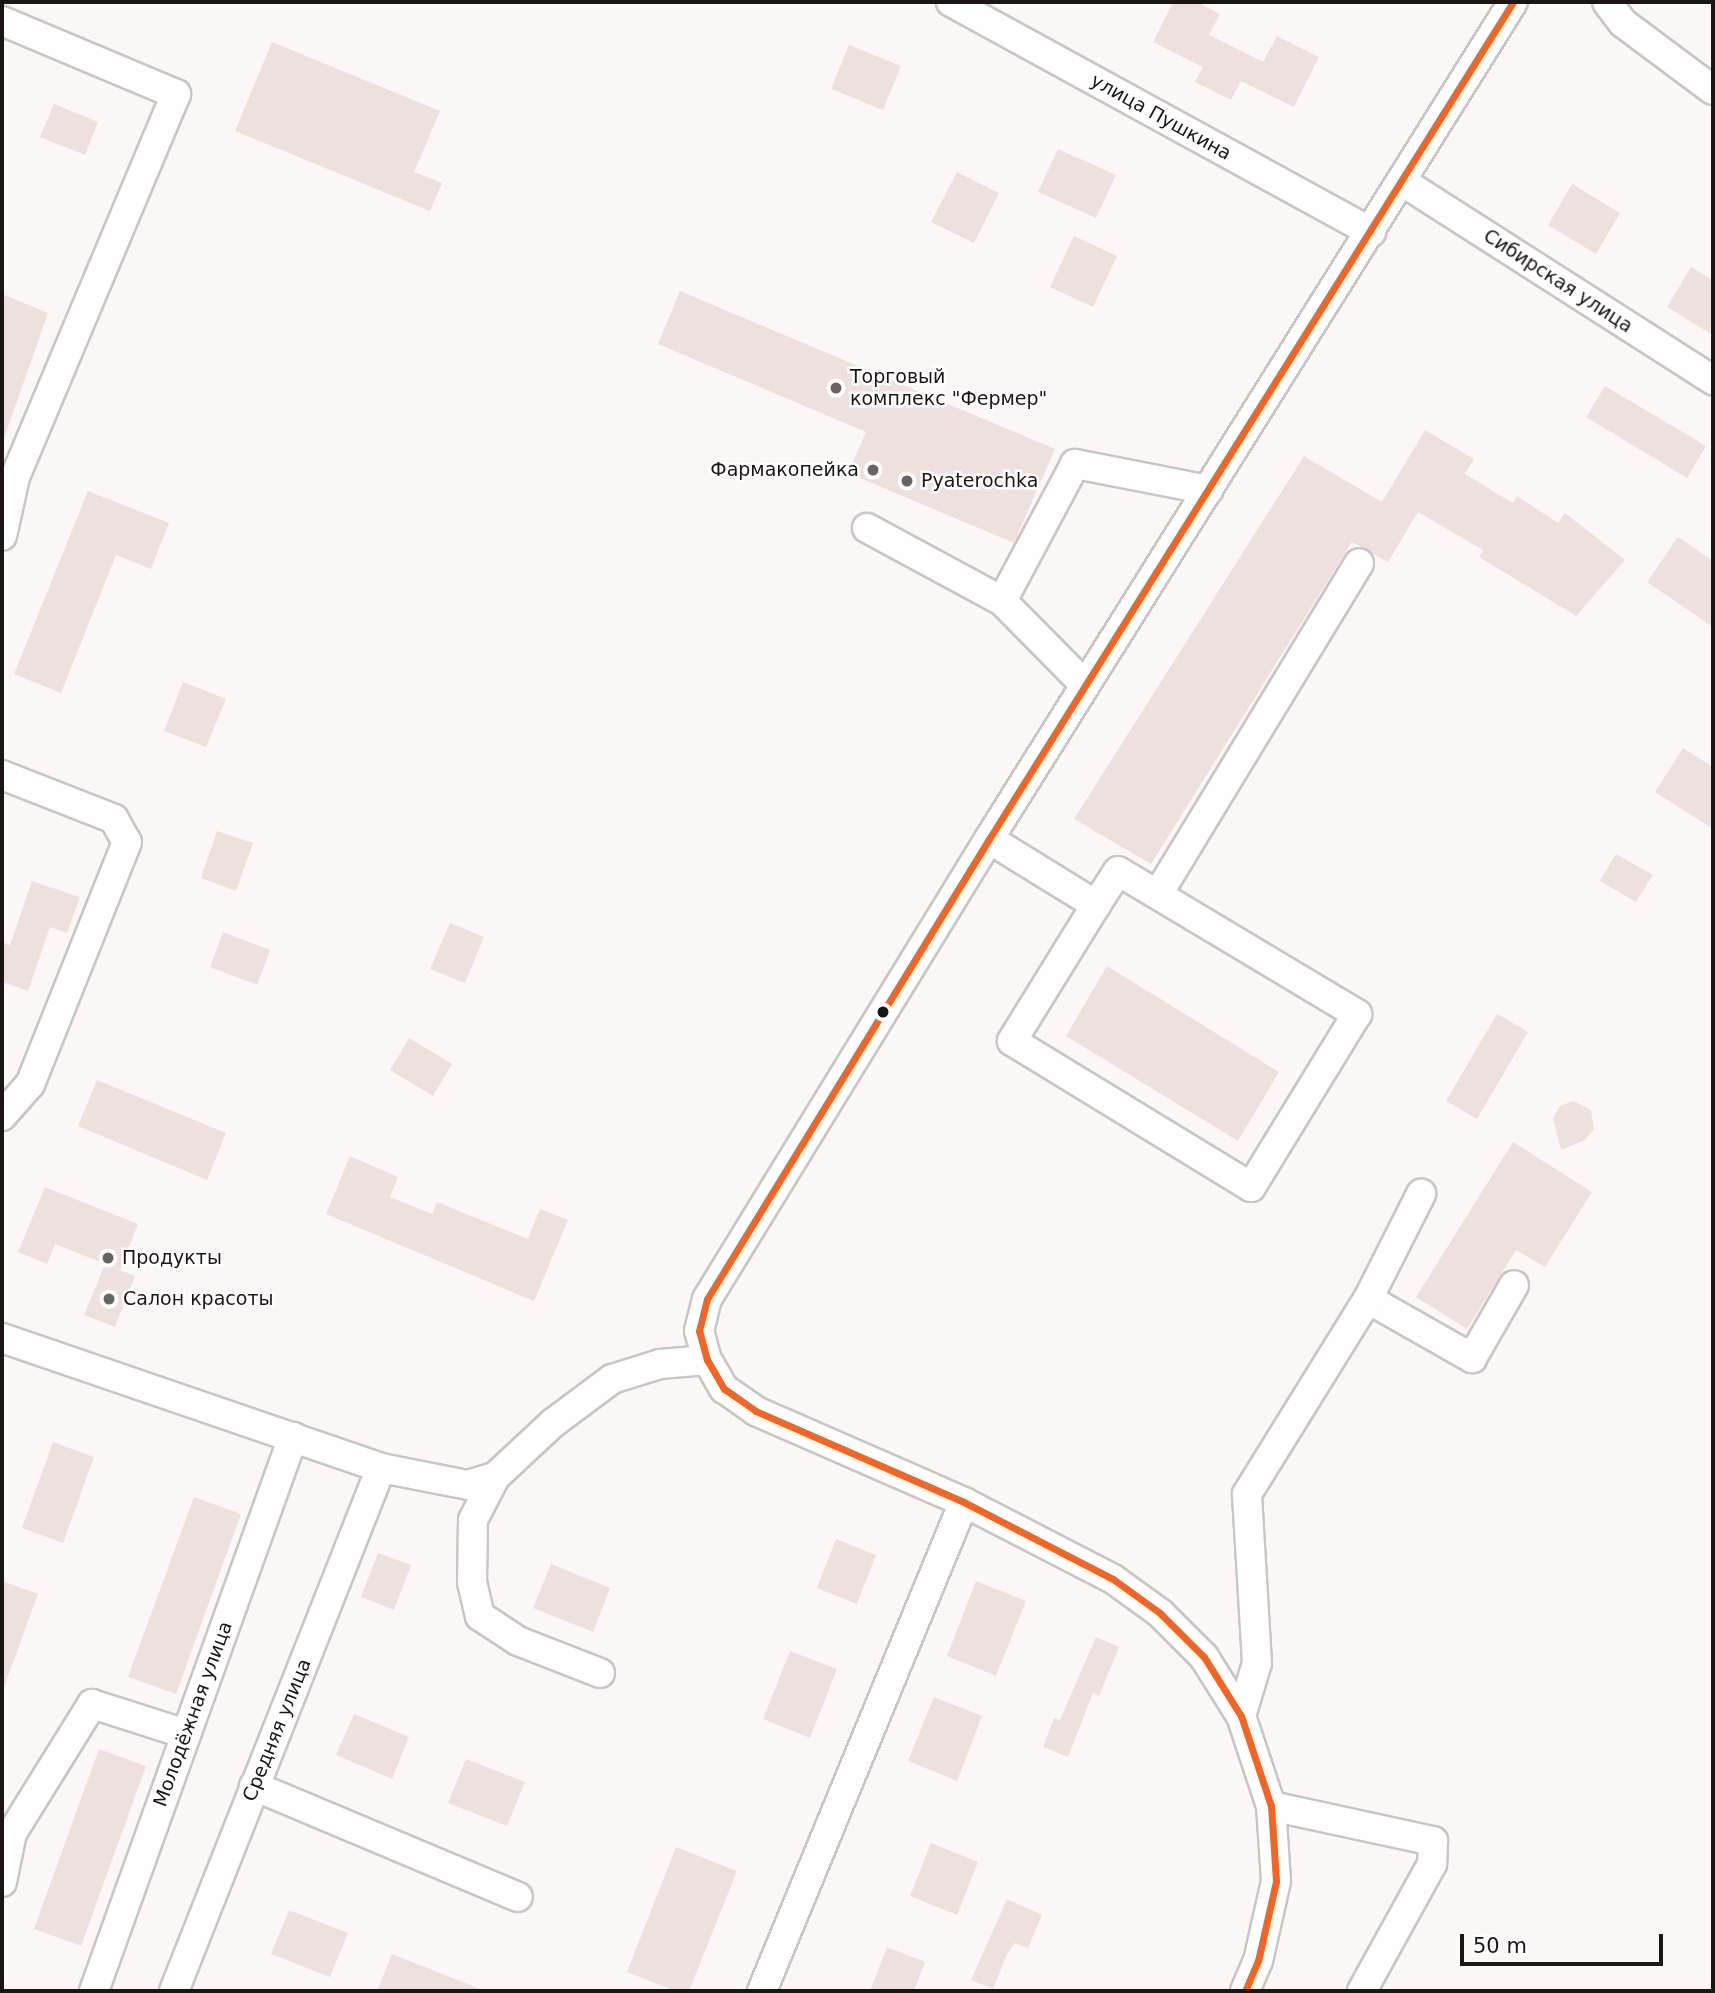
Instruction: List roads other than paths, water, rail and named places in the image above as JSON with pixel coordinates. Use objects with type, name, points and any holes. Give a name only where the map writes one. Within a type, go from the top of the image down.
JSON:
[{"type":"street","name":"улица Пушкина","points":[[951,2],[1371,232]]},
{"type":"street","points":[[1245,1991],[1258,1961],[1276,1881],[1271,1806],[1241,1716],[1204,1657],[1160,1613],[1113,1579],[964,1502],[755,1411],[724,1389],[707,1360],[699,1331],[707,1299],[989,839],[1403,183],[1513,2]]},
{"type":"street","points":[[1607,2],[1623,23],[1713,90]]},
{"type":"street","points":[[2,21],[176,94],[8,474],[2,536]]},
{"type":"street","name":"Сибирская улица","points":[[1403,183],[1713,380]]},
{"type":"street","points":[[1002,600],[1075,464],[1209,490]]},
{"type":"street","points":[[867,527],[1002,600],[1086,685]]},
{"type":"street","points":[[1158,894],[1359,563]]},
{"type":"street","points":[[2,775],[114,819],[127,842],[30,1084],[2,1116],[2,1125]]},
{"type":"street","points":[[989,839],[1096,905]]},
{"type":"street","points":[[1118,871],[1357,1014],[1251,1187],[1012,1041],[1096,905],[1118,871]]},
{"type":"street","points":[[1241,1716],[1257,1663],[1247,1494],[1368,1299],[1421,1194]]},
{"type":"street","points":[[1368,1299],[1472,1358],[1514,1285]]},
{"type":"street","points":[[2,1339],[381,1468],[468,1485],[495,1477]]},
{"type":"street","points":[[600,1673],[518,1641],[480,1616],[472,1582],[473,1520],[495,1477],[553,1423],[612,1379],[660,1364],[707,1360]]},
{"type":"street","name":"Молодёжная улица","points":[[94,1991],[293,1437]]},
{"type":"street","name":"Средняя улица","points":[[174,1991],[381,1468]]},
{"type":"street","points":[[762,1991],[964,1502]]},
{"type":"street","points":[[2,1882],[12,1833],[92,1704],[186,1734]]},
{"type":"street","points":[[254,1786],[518,1897]]},
{"type":"street","points":[[1271,1806],[1433,1841],[1432,1864],[1362,1991]]},
{"type":"place","name":"Торговый комплекс \"Фермер\"","points":[[836,388]]},
{"type":"place","name":"Фармакопейка","points":[[873,470]]},
{"type":"place","name":"Pyaterochka","points":[[907,481]]},
{"type":"place","name":"Продукты","points":[[108,1258]]},
{"type":"place","name":"Салон красоты","points":[[109,1299]]}]
